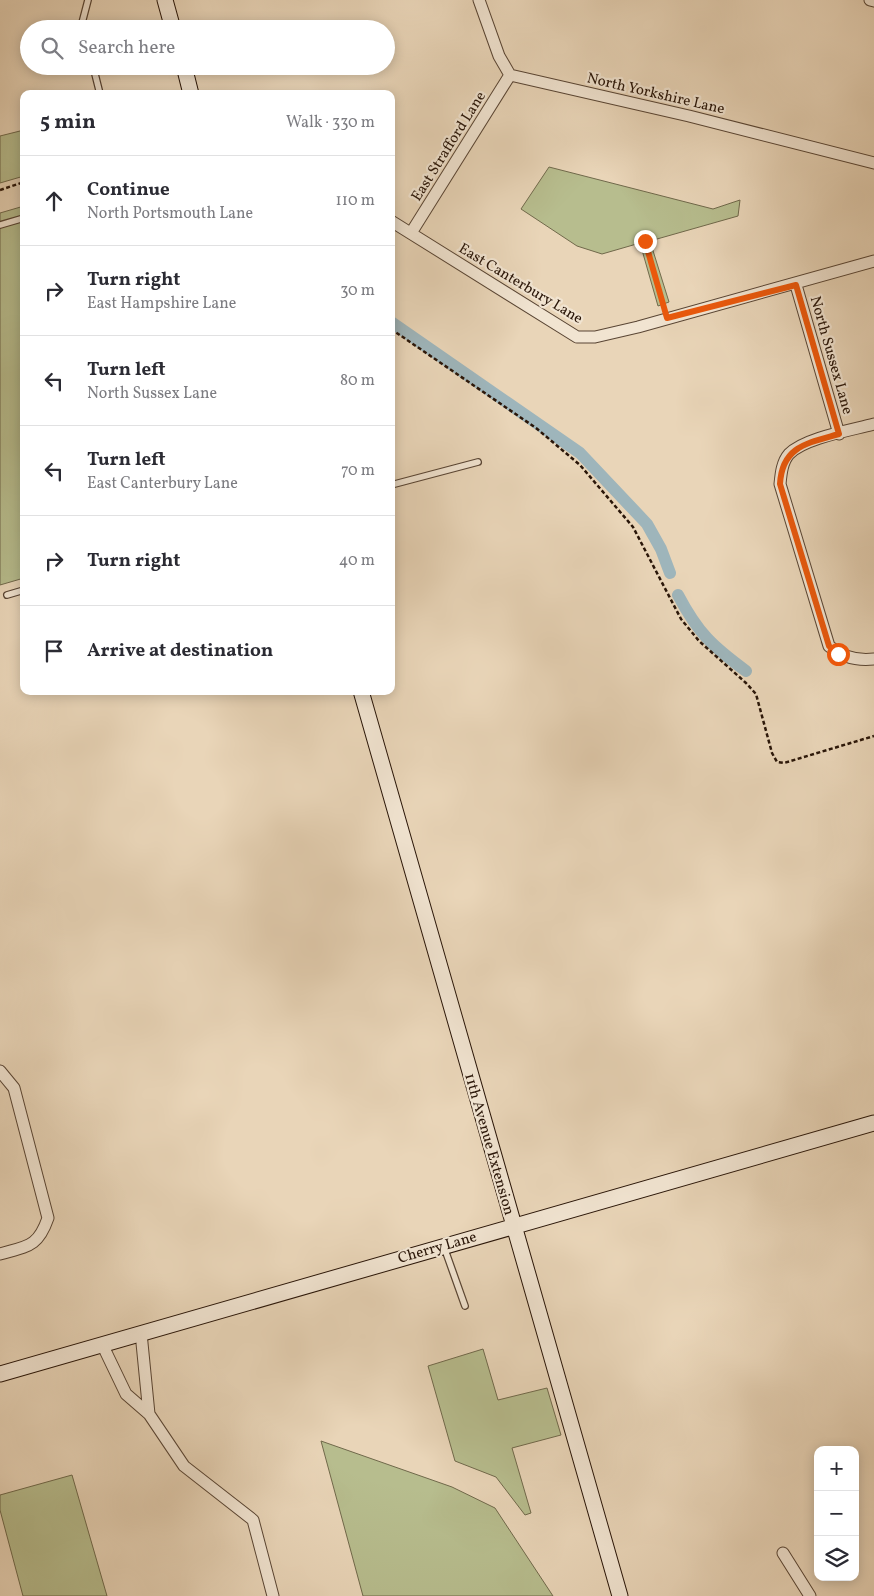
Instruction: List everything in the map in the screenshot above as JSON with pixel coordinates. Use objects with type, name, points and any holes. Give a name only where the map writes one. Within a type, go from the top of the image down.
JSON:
[{"type":"street","points":[[165,0],[171,20]]},
{"type":"street","points":[[479,0],[499,56],[510,75]]},
{"type":"street","points":[[186,75],[190,90]]},
{"type":"street","name":"North Yorkshire Lane","points":[[510,75],[689,116],[874,163]]},
{"type":"street","name":"East Strafford Lane","points":[[411,233],[510,75]]},
{"type":"street","name":"East Canterbury Lane","points":[[395,223],[577,337],[594,337],[796,285],[874,261]]},
{"type":"street","name":"North Sussex Lane","points":[[796,285],[839,434]]},
{"type":"street","points":[[874,424],[803,444],[790,454],[781,473],[780,484],[829,646],[838,654],[856,659],[874,659]]},
{"type":"street","name":"11th Avenue Extension","points":[[362,695],[620,1596]]},
{"type":"street","points":[[0,1071],[14,1088],[48,1218],[42,1236],[32,1244],[0,1254]]},
{"type":"street","name":"Cherry Lane","points":[[0,1374],[874,1123]]},
{"type":"street","points":[[141,1333],[149,1414]]},
{"type":"street","points":[[102,1344],[126,1394],[149,1414],[184,1466],[253,1520],[273,1596]]},
{"type":"street","points":[[784,1553],[810,1596]]},
{"type":"lane","points":[[83,20],[88,0]]},
{"type":"lane","points":[[95,75],[99,90]]},
{"type":"lane","points":[[0,225],[20,219]]},
{"type":"lane","points":[[395,484],[478,462]]},
{"type":"lane","points":[[6,595],[20,591]]},
{"type":"lane","points":[[444,1245],[465,1306]]},
{"type":"path","points":[[0,190],[20,183]]},
{"type":"path","points":[[645,241],[667,318]]},
{"type":"path","points":[[395,333],[536,428],[580,464],[633,527],[681,619],[699,641],[756,694],[772,753],[777,762],[784,763],[874,736]]},
{"type":"green space","points":[[20,131],[20,177],[0,183],[0,136]]},
{"type":"green space","points":[[549,167],[713,209],[740,200],[738,216],[650,241],[669,302],[658,306],[640,243],[602,254],[577,246],[521,209]]},
{"type":"green space","points":[[20,207],[20,579],[0,585],[0,213]]},
{"type":"green space","points":[[483,1349],[498,1400],[547,1388],[561,1435],[512,1448],[531,1513],[525,1515],[496,1477],[455,1461],[428,1366]]},
{"type":"green space","points":[[321,1441],[452,1487],[495,1508],[553,1596],[363,1596]]},
{"type":"green space","points":[[72,1475],[107,1596],[23,1596],[0,1510],[0,1495]]},
{"type":"waterway","points":[[395,325],[580,453],[647,524],[661,549],[670,573]]},
{"type":"waterway","points":[[678,595],[692,619],[707,638],[746,671]]},
{"type":"route","points":[[645,241],[667,318],[796,285],[839,434],[803,444],[790,454],[783,465],[780,484],[829,646],[838,654]]}]
